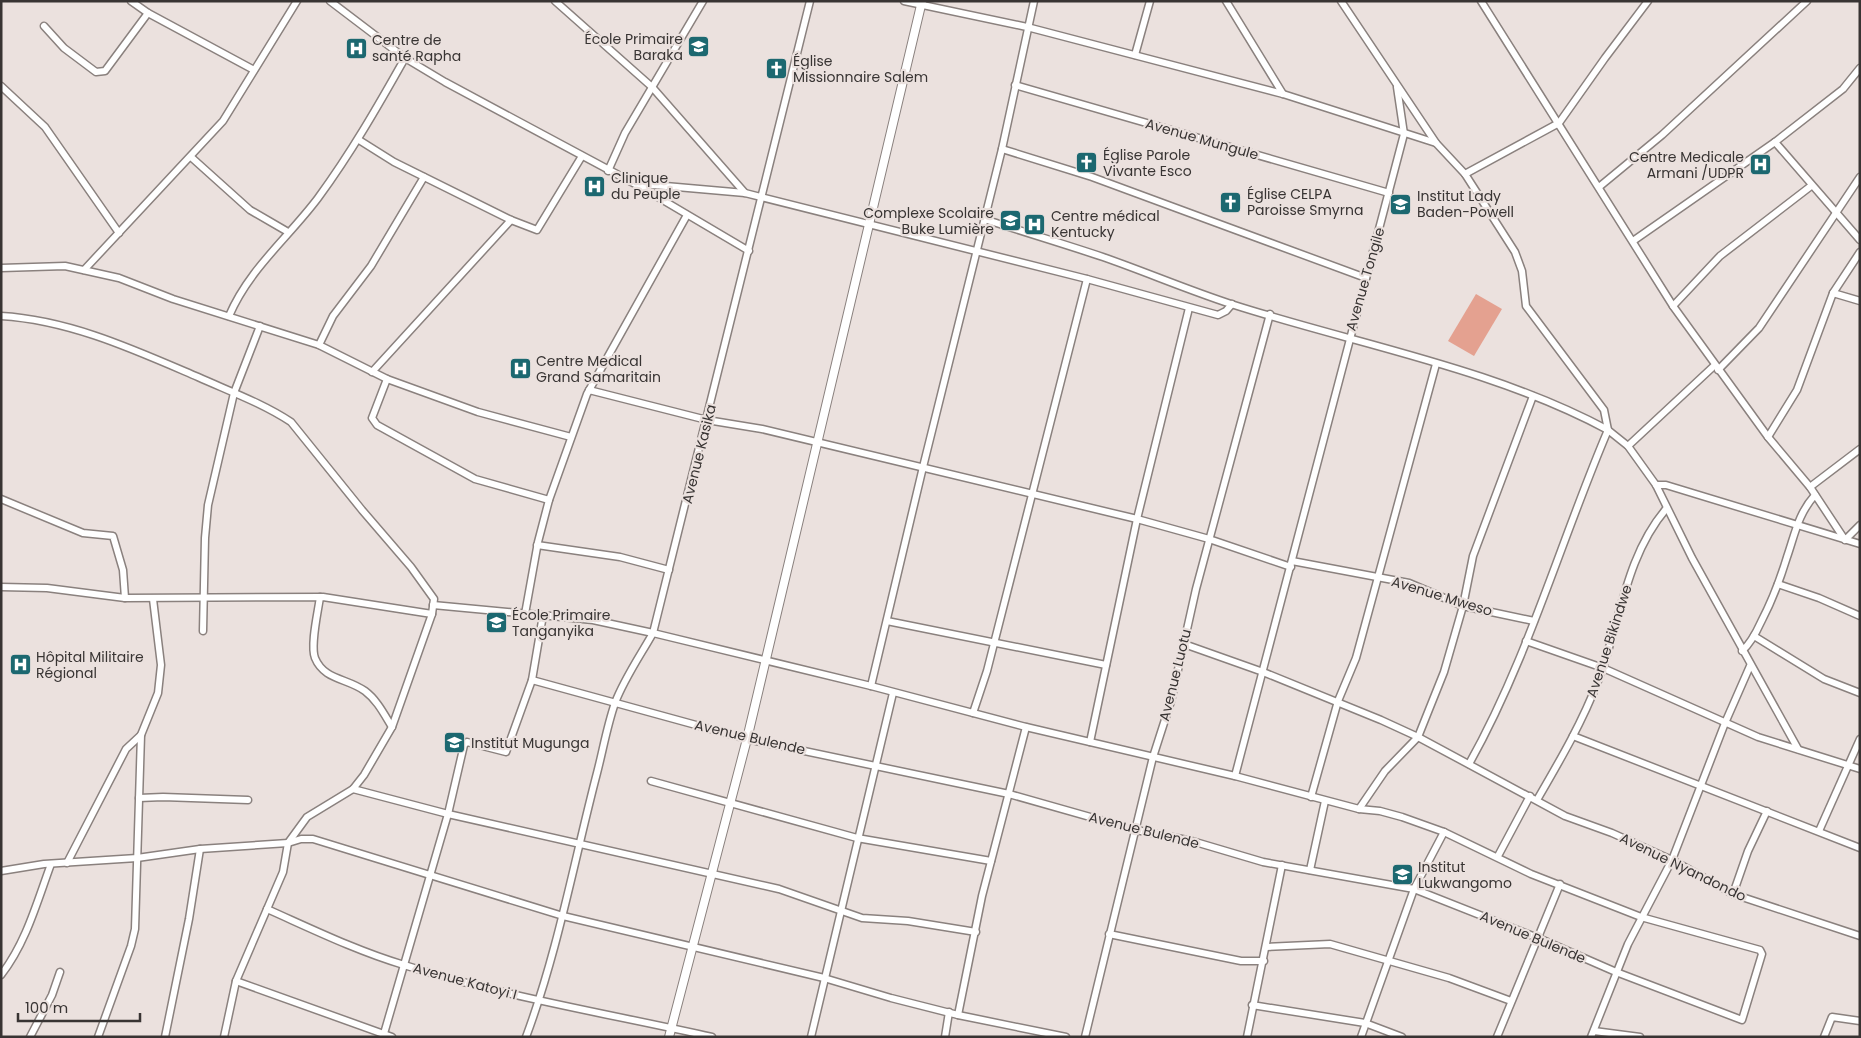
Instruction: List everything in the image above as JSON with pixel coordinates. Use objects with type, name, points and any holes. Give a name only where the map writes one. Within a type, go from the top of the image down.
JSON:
[{"type":"street","points":[[131,1],[148,13],[254,70]]},
{"type":"street","points":[[84,270],[223,121],[296,1]]},
{"type":"street","points":[[330,1],[405,58],[608,171],[639,186],[749,251]]},
{"type":"street","points":[[555,1],[652,86],[745,193]]},
{"type":"street","points":[[608,171],[625,133],[702,1]]},
{"type":"street","name":"Avenue Kasika","points":[[526,1037],[540,1001],[563,916],[579,842],[615,703],[633,666],[653,633],[761,197],[791,86],[810,1]]},
{"type":"street","points":[[904,1],[921,3],[1027,27],[1283,94],[1436,143]]},
{"type":"street","points":[[871,686],[1002,149],[1034,1]]},
{"type":"street","points":[[1135,55],[1150,1]]},
{"type":"street","points":[[1226,1],[1283,94]]},
{"type":"street","points":[[1482,1],[1673,306],[1768,437],[1810,487],[1845,540]]},
{"type":"street","points":[[1466,174],[1558,123],[1648,1]]},
{"type":"street","points":[[1599,186],[1662,135],[1807,1]]},
{"type":"street","name":"Avenue Tongile","points":[[1235,776],[1404,134],[1396,84],[1343,2]]},
{"type":"street","points":[[669,1037],[710,874],[747,739],[921,3]]},
{"type":"street","points":[[44,26],[64,48],[96,72],[102,72],[105,71],[148,13]]},
{"type":"street","points":[[229,316],[250,277],[317,200],[359,140],[405,58]]},
{"type":"street","points":[[1634,241],[1775,142],[1843,89],[1860,68]]},
{"type":"street","points":[[1396,84],[1436,143],[1466,174],[1515,252],[1522,271],[1526,306],[1604,410],[1608,430],[1526,641],[1489,728],[1469,764]]},
{"type":"street","name":"Avenue Mungule","points":[[1015,85],[1389,193]]},
{"type":"street","points":[[1,86],[45,127],[119,233]]},
{"type":"street","points":[[359,140],[394,162],[511,220],[534,229],[539,228],[582,156]]},
{"type":"street","points":[[1775,142],[1811,186],[1860,240]]},
{"type":"street","points":[[1002,149],[1092,178],[1366,278]]},
{"type":"street","points":[[191,157],[250,210],[288,232]]},
{"type":"street","points":[[319,345],[333,316],[371,266],[424,177]]},
{"type":"street","points":[[1628,446],[1759,328],[1860,177]]},
{"type":"street","points":[[639,186],[654,184],[745,193],[1087,278],[1218,315],[1226,312],[1232,304]]},
{"type":"street","points":[[1673,306],[1720,256],[1811,186]]},
{"type":"street","points":[[525,614],[537,545],[549,500],[589,390],[687,215]]},
{"type":"street","points":[[984,219],[1102,257],[1232,304],[1436,364],[1533,396],[1572,410],[1608,430],[1628,446],[1656,485],[1666,509],[1750,666],[1798,749]]},
{"type":"street","points":[[372,372],[511,220]]},
{"type":"street","points":[[1768,437],[1798,390],[1833,293],[1860,252]]},
{"type":"street","points":[[1,268],[65,266],[119,278],[173,299],[319,345],[387,379],[478,412],[571,437]]},
{"type":"street","points":[[973,713],[995,642],[1087,278]]},
{"type":"street","points":[[1833,293],[1860,301]]},
{"type":"street","points":[[1090,742],[1136,519],[1189,308]]},
{"type":"street","name":"Avenue Luotu","points":[[1085,1037],[1153,757],[1171,701],[1209,539],[1225,486],[1270,314]]},
{"type":"street","points":[[1,316],[49,322],[103,338],[234,393],[291,422],[431,593],[432,614],[392,727],[353,789],[307,817],[288,842],[283,872],[236,982],[224,1037]]},
{"type":"street","points":[[203,631],[208,505],[234,393],[260,326]]},
{"type":"street","points":[[1311,797],[1338,701],[1356,658],[1436,364]]},
{"type":"street","points":[[387,379],[372,418],[377,425],[475,479],[549,500]]},
{"type":"street","name":"Avenue Mweso","points":[[589,390],[707,420],[732,423],[816,442],[1136,519],[1291,564],[1408,583],[1463,606],[1534,621]]},
{"type":"street","points":[[1359,810],[1385,772],[1418,737],[1444,672],[1463,606],[1473,556],[1533,396]]},
{"type":"street","points":[[1810,487],[1860,449]]},
{"type":"street","points":[[1656,485],[1666,485],[1860,544]]},
{"type":"street","points":[[1742,651],[1749,645],[1754,636],[1778,584],[1796,526],[1805,505],[1815,494]]},
{"type":"street","points":[[1,500],[82,533],[113,536],[123,570],[125,598]]},
{"type":"street","name":"Avenue Bikindwe","points":[[1537,800],[1574,736],[1603,668],[1630,576],[1651,527],[1666,509]]},
{"type":"street","points":[[1845,540],[1860,525]]},
{"type":"street","points":[[537,545],[620,557],[669,570]]},
{"type":"street","points":[[1778,584],[1819,598],[1860,616]]},
{"type":"street","points":[[1,588],[47,588],[125,598],[153,599],[320,597],[432,614]]},
{"type":"street","points":[[320,597],[314,652],[319,665],[324,673],[362,689],[372,696],[392,727]]},
{"type":"street","points":[[98,1037],[133,937],[141,735],[158,692],[161,665],[153,599]]},
{"type":"street","points":[[433,605],[593,620],[653,633],[765,662],[871,686],[1026,727],[1235,776],[1359,810],[1402,817],[1444,832],[1498,856],[1531,874],[1641,917]]},
{"type":"street","points":[[384,1035],[448,814],[464,745],[467,742],[505,753],[532,680],[543,616]]},
{"type":"street","points":[[887,621],[1106,665]]},
{"type":"street","points":[[1754,636],[1824,679],[1860,693]]},
{"type":"street","points":[[1526,641],[1603,668],[1758,737],[1860,770]]},
{"type":"street","name":"Avenue Nyandondo","points":[[1184,644],[1338,701],[1418,737],[1565,816],[1612,833],[1672,860],[1733,894],[1860,936]]},
{"type":"street","points":[[1640,1037],[1593,1034],[1616,972],[1641,917],[1672,860],[1725,722],[1750,666]]},
{"type":"street","name":"Avenue Bulende","points":[[532,680],[747,739],[874,764],[1009,794],[1136,830],[1192,841],[1282,865],[1414,889],[1538,938],[1616,972],[1742,1020],[1758,974],[1762,951],[1641,917]]},
{"type":"street","points":[[811,1037],[874,764],[893,693]]},
{"type":"street","points":[[958,1014],[991,862],[1026,727]]},
{"type":"street","points":[[67,863],[126,749],[141,735]]},
{"type":"street","points":[[1574,736],[1860,848]]},
{"type":"street","points":[[1818,831],[1860,739]]},
{"type":"street","points":[[650,781],[857,838],[991,862]]},
{"type":"street","points":[[353,789],[448,814],[579,842],[797,894],[862,918],[908,921],[976,932]]},
{"type":"street","points":[[139,798],[163,796],[248,800]]},
{"type":"street","points":[[1498,856],[1530,796]]},
{"type":"street","points":[[1310,870],[1325,801]]},
{"type":"street","points":[[1733,894],[1748,851],[1767,811]]},
{"type":"street","points":[[1361,1037],[1414,889],[1444,832]]},
{"type":"street","points":[[1,871],[51,864],[136,858],[200,849],[288,842],[301,838],[313,840],[563,916],[824,978],[949,1012],[1066,1037]]},
{"type":"street","points":[[166,1037],[189,919],[200,849]]},
{"type":"street","points":[[1,975],[26,934],[51,864]]},
{"type":"street","points":[[1247,1037],[1252,1005],[1264,961],[1282,865]]},
{"type":"street","points":[[1497,1037],[1560,884]]},
{"type":"street","name":"Avenue Katoyi I","points":[[267,909],[359,950],[405,966],[540,1001],[712,1037]]},
{"type":"street","points":[[1109,934],[1241,961],[1264,961]]},
{"type":"street","points":[[1266,947],[1330,944],[1388,959],[1511,1001]]},
{"type":"street","points":[[30,1037],[60,972]]},
{"type":"street","points":[[236,982],[392,1037]]},
{"type":"street","points":[[1252,1005],[1365,1024],[1402,1037]]},
{"type":"street","points":[[945,1037],[949,1012]]},
{"type":"street","points":[[1824,1037],[1832,1017],[1860,1021]]},
{"type":"shaded area","points":[[1476,294],[1502,309],[1474,356],[1448,341]]},
{"type":"place","name":"École Primaire Baraka","points":[[699,47]]},
{"type":"place","name":"Centre de santé Rapha","points":[[356,48]]},
{"type":"place","name":"Église Missionnaire Salem","points":[[777,69]]},
{"type":"place","name":"Église Parole Vivante Esco","points":[[1087,163]]},
{"type":"place","name":"Centre Medicale Armani /UDPR","points":[[1760,165]]},
{"type":"place","name":"Clinique du Peuple","points":[[595,186]]},
{"type":"place","name":"Église CELPA Paroisse Smyrna","points":[[1231,202]]},
{"type":"place","name":"Institut Lady Baden-Powell","points":[[1401,204]]},
{"type":"place","name":"Complexe Scolaire Buke Lumière","points":[[1010,221]]},
{"type":"place","name":"Centre médical Kentucky","points":[[1035,224]]},
{"type":"place","name":"Centre Medical Grand Samaritain","points":[[520,369]]},
{"type":"place","name":"École Primaire Tanganyika","points":[[496,623]]},
{"type":"place","name":"Hôpital Militaire Régional","points":[[20,665]]},
{"type":"place","name":"Institut Mugunga","points":[[455,743]]},
{"type":"place","name":"Institut Lukwangomo","points":[[1402,875]]}]
